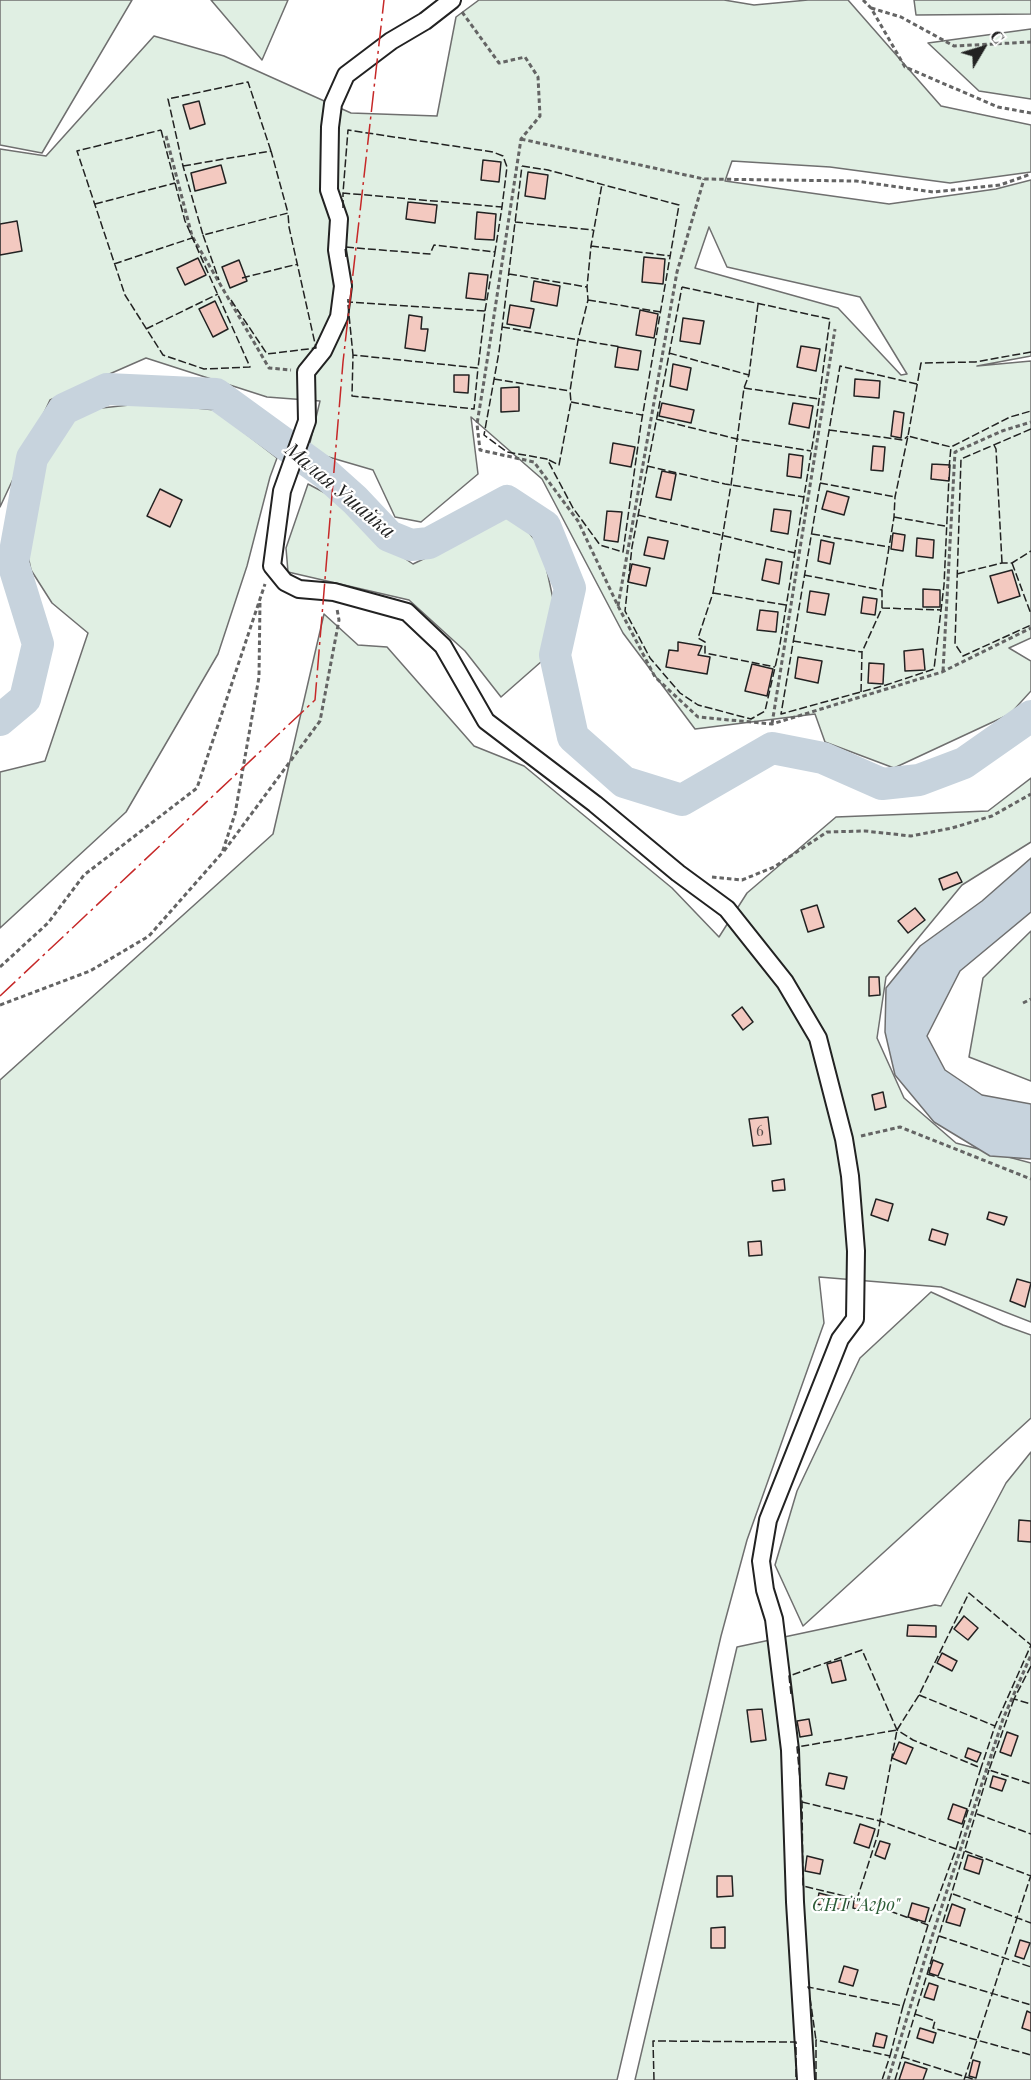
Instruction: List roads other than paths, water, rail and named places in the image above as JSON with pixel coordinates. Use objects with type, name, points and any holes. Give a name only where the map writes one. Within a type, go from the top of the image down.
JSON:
[{"type":"street","points":[[456,4],[391,41],[346,75],[333,104],[330,127],[329,190],[339,219],[337,250],[344,286],[339,317],[323,351],[306,372],[308,422],[282,491],[272,566],[285,582],[299,590],[334,592],[407,612],[444,646],[486,721],[727,909],[785,982],[818,1038],[844,1139],[850,1176],[856,1251],[855,1319],[840,1339],[768,1520],[761,1561],[765,1590],[774,1619],[789,1750],[795,1902],[806,2080]]},
{"type":"waterway","name":"Малая Ушайка","points":[[0,720],[25,699],[38,644],[13,563],[32,458],[64,409],[107,389],[216,394],[326,474],[355,500],[389,536],[411,545],[429,543],[507,501],[545,526],[570,588],[555,655],[573,737],[624,782],[682,800],[772,748],[823,758],[882,784],[919,780],[964,763],[1031,716]]},
{"type":"park label","name":"СНТ \"Агро\"","points":[[856,1905]]}]
